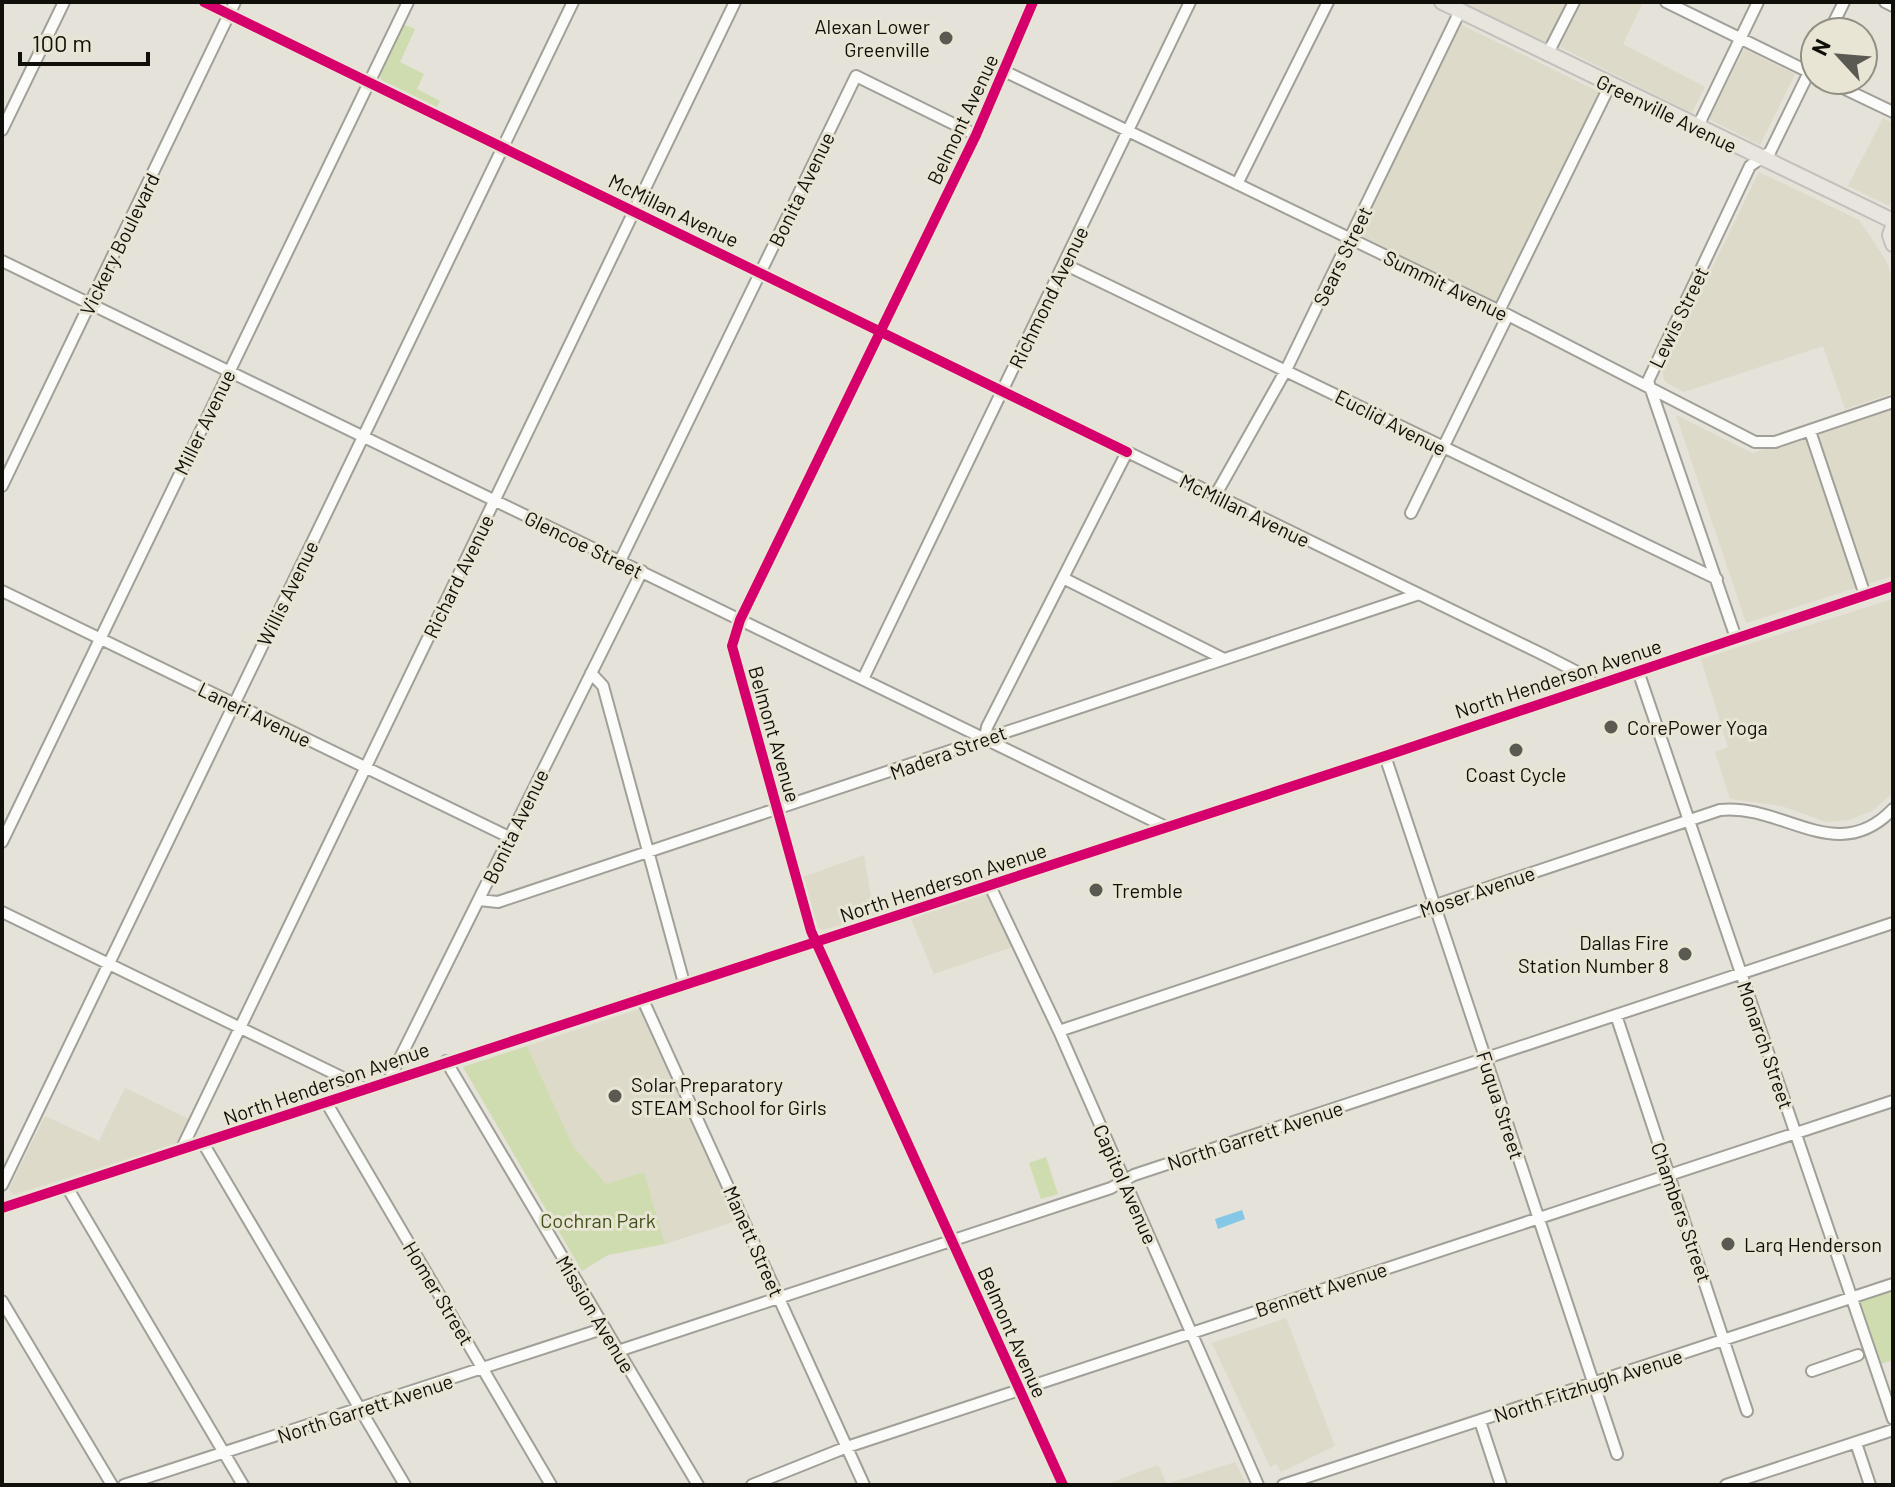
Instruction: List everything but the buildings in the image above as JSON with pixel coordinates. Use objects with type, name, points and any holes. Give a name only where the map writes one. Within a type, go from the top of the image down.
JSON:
[{"type":"main road","name":"Greenville Avenue","points":[[1442,2],[1893,224]]},
{"type":"main road","points":[[1893,224],[1890,235],[1893,244]]},
{"type":"street","points":[[2,130],[64,2]]},
{"type":"street","name":"McMillan Avenue","points":[[204,2],[1585,676],[1594,684]]},
{"type":"street","name":"Vickery Boulevard","points":[[2,486],[235,2]]},
{"type":"street","name":"Miller Avenue","points":[[2,842],[408,2]]},
{"type":"street","name":"Willis Avenue","points":[[2,1185],[573,2]]},
{"type":"street","name":"Richard Avenue","points":[[181,1150],[735,2]]},
{"type":"street","name":"Belmont Avenue","points":[[1033,2],[976,135],[740,620],[732,646],[798,889],[817,942],[1063,1485]]},
{"type":"street","name":"Richmond Avenue","points":[[863,679],[1190,2]]},
{"type":"street","points":[[1237,184],[1328,2]]},
{"type":"street","points":[[1547,55],[1574,2]]},
{"type":"street","points":[[1666,2],[1799,67]]},
{"type":"street","points":[[1697,128],[1758,2]]},
{"type":"street","points":[[1885,2],[1893,6]]},
{"type":"street","name":"Sears Street","points":[[1215,496],[1286,370],[1460,11]]},
{"type":"street","name":"Summit Avenue","points":[[1004,71],[1503,313],[1755,442],[1775,442],[1893,402]]},
{"type":"street","name":"Bonita Avenue","points":[[620,561],[856,76],[976,135]]},
{"type":"street","points":[[1411,513],[1444,448],[1503,313],[1610,85]]},
{"type":"street","name":"Lewis Street","points":[[1736,638],[1652,389],[1650,373],[1750,166],[1770,152],[1800,96]]},
{"type":"street","points":[[1860,96],[1893,112]]},
{"type":"street","name":"Glencoe Street","points":[[2,261],[1166,827]]},
{"type":"street","name":"Euclid Avenue","points":[[1064,264],[1717,579]]},
{"type":"street","points":[[1810,431],[1865,595]]},
{"type":"street","points":[[985,739],[986,729],[1127,452]]},
{"type":"street","name":"Bonita Avenue","points":[[388,1082],[642,571]]},
{"type":"street","points":[[1063,578],[1222,658]]},
{"type":"street","name":"North Henderson Avenue","points":[[2,1208],[1385,756],[1893,586]]},
{"type":"street","name":"Laneri Avenue","points":[[2,591],[509,837]]},
{"type":"street","name":"Madera Street","points":[[479,900],[498,902],[1416,595]]},
{"type":"street","name":"Monarch Street","points":[[1638,671],[1893,1419]]},
{"type":"street","points":[[591,673],[603,686],[684,983]]},
{"type":"street","name":"Fuqua Street","points":[[1385,756],[1617,1454]]},
{"type":"street","name":"Moser Avenue","points":[[1059,1031],[1690,821],[1738,808],[1762,812],[1816,834],[1837,835],[1868,828],[1893,809]]},
{"type":"street","name":"Capitol Avenue","points":[[989,884],[1059,1031],[1258,1485]]},
{"type":"street","points":[[2,912],[366,1089]]},
{"type":"street","name":"North Garrett Avenue","points":[[618,1351],[1893,923]]},
{"type":"street","name":"Manett Street","points":[[642,998],[864,1485]]},
{"type":"street","name":"Chambers Street","points":[[1616,1015],[1747,1411]]},
{"type":"street","name":"Mission Avenue","points":[[446,1061],[698,1485]]},
{"type":"street","name":"Bennett Avenue","points":[[752,1485],[847,1447],[1021,1392],[1893,1101]]},
{"type":"street","name":"Homer Street","points":[[326,1102],[551,1485]]},
{"type":"street","points":[[203,1143],[405,1485]]},
{"type":"street","points":[[67,1187],[243,1485]]},
{"type":"street","name":"North Fitzhugh Avenue","points":[[1283,1485],[1893,1284]]},
{"type":"street","points":[[2,1301],[112,1485]]},
{"type":"street","name":"North Garrett Avenue","points":[[124,1485],[226,1455],[605,1328]]},
{"type":"street","points":[[1812,1371],[1858,1355]]},
{"type":"street","points":[[1480,1421],[1501,1485]]},
{"type":"street","points":[[1726,1485],[1893,1430]]},
{"type":"street","points":[[1856,1443],[1870,1485]]},
{"type":"shaded area","points":[[1455,2],[1569,2],[1549,41],[1543,46]]},
{"type":"shaded area","points":[[1582,2],[1643,2],[1623,44],[1705,87],[1692,113],[1560,47]]},
{"type":"shaded area","points":[[1460,24],[1599,92],[1496,302],[1357,234]]},
{"type":"shaded area","points":[[1744,49],[1795,74],[1760,145],[1709,119]]},
{"type":"shaded area","points":[[1883,118],[1893,123],[1893,197],[1889,206],[1848,186]]},
{"type":"shaded area","points":[[1759,172],[1859,220],[1886,260],[1893,282],[1893,393],[1845,409],[1823,346],[1684,392],[1665,382],[1662,370]]},
{"type":"shaded area","points":[[1893,409],[1893,576],[1746,623],[1676,415],[1752,453]]},
{"type":"shaded area","points":[[1893,599],[1893,793],[1872,811],[1849,820],[1826,822],[1782,806],[1730,799],[1715,752],[1728,747],[1701,659]]},
{"type":"shaded area","points":[[864,855],[874,915],[823,930],[816,927],[803,877]]},
{"type":"shaded area","points":[[981,892],[987,894],[1012,947],[934,974],[909,914]]},
{"type":"shaded area","name":"Solar Preparatory STEAM School for Girls","points":[[639,1009],[737,1221],[665,1244],[644,1172],[606,1185],[573,1146],[527,1046]]},
{"type":"shaded area","points":[[125,1088],[189,1119],[176,1144],[13,1195],[9,1189],[45,1116],[99,1141]]},
{"type":"shaded area","points":[[1286,1318],[1335,1446],[1281,1472],[1276,1464],[1270,1467],[1212,1343]]},
{"type":"shaded area","points":[[1235,1462],[1247,1485],[1104,1485],[1158,1465],[1167,1484]]},
{"type":"green space","points":[[403,24],[415,29],[400,62],[424,74],[417,89],[440,101],[437,107],[381,80],[380,72]]},
{"type":"green space","name":"Cochran Park","points":[[527,1046],[573,1146],[606,1184],[644,1172],[665,1244],[608,1255],[582,1271],[463,1067]]},
{"type":"green space","points":[[1046,1157],[1058,1194],[1041,1199],[1029,1163]]},
{"type":"green space","points":[[1893,1289],[1893,1360],[1881,1364],[1860,1302]]},
{"type":"water","points":[[1242,1210],[1245,1219],[1218,1229],[1215,1219]]},
{"type":"cycle path","points":[[204,2],[1127,452]]},
{"type":"cycle path","points":[[1033,2],[976,135],[740,620],[732,646],[811,931],[1063,1485]]},
{"type":"cycle path","points":[[2,1208],[1385,756],[1893,586]]},
{"type":"place","name":"Alexan Lower Greenville","points":[[946,38]]},
{"type":"place","name":"CorePower Yoga","points":[[1611,727]]},
{"type":"place","name":"Coast Cycle","points":[[1516,750]]},
{"type":"place","name":"Tremble","points":[[1096,890]]},
{"type":"place","name":"Dallas Fire Station Number 8","points":[[1685,954]]},
{"type":"place","name":"Solar Preparatory STEAM School for Girls","points":[[615,1096]]},
{"type":"place","name":"Larq Henderson","points":[[1728,1244]]}]
